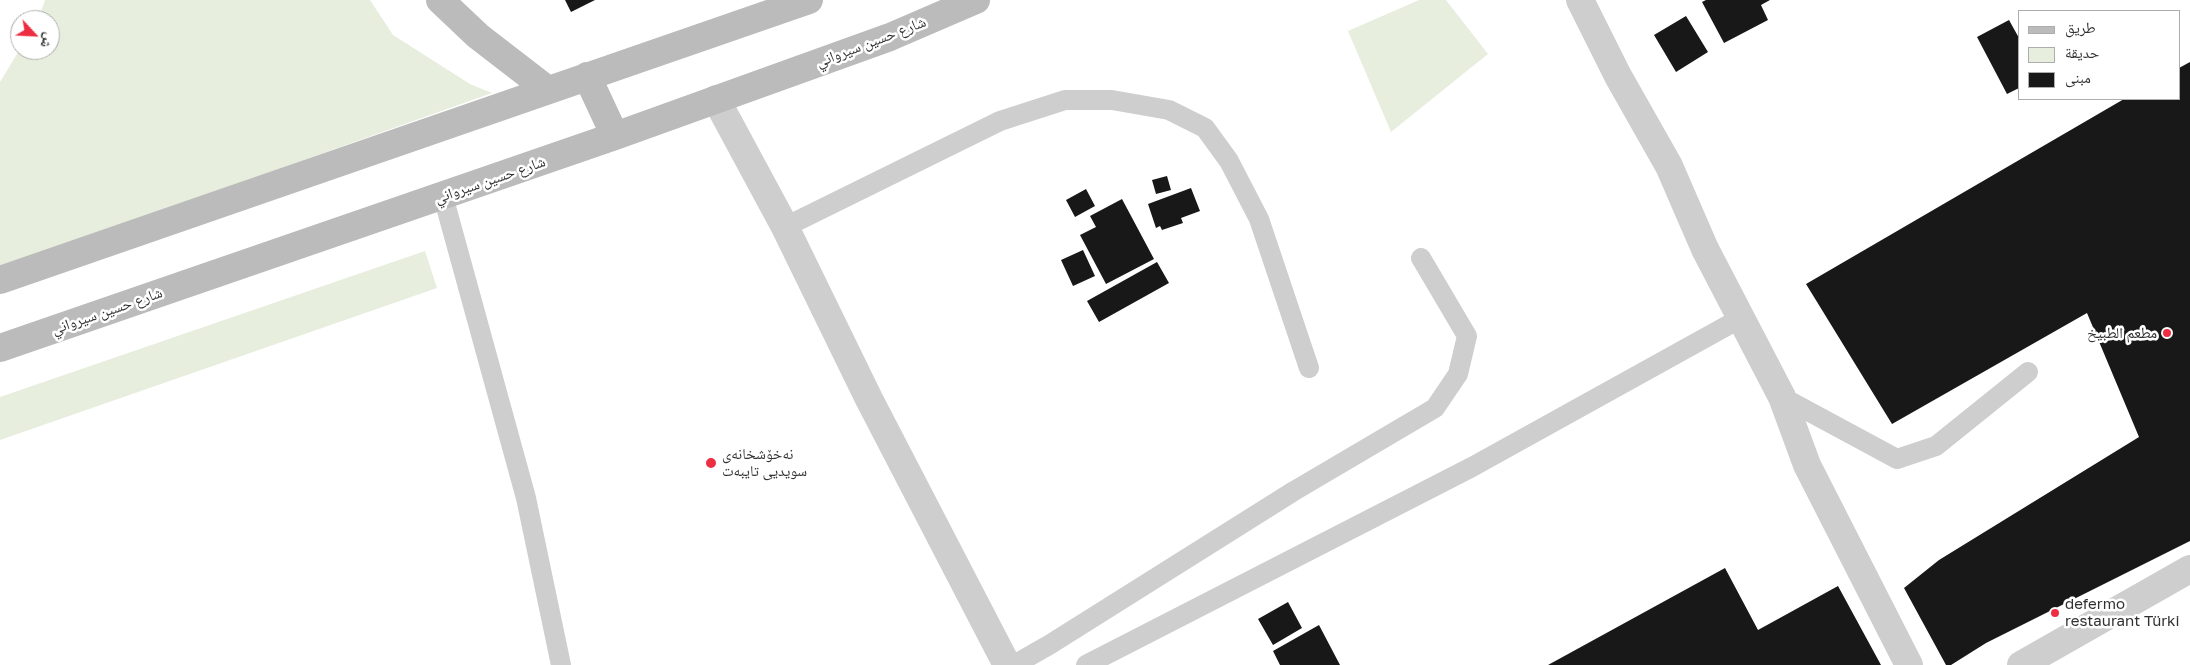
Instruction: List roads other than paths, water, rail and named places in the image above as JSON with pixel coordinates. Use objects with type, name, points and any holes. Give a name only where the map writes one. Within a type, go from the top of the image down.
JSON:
[{"type":"street","points":[[440,0],[478,36],[548,90]]},
{"type":"street","name":"شارع حسين سيرواني","points":[[0,348],[615,136],[890,37],[976,0]]},
{"type":"street","points":[[1580,0],[1618,76],[1669,166],[1705,249],[1782,397],[1807,466],[1909,665]]},
{"type":"street","points":[[0,280],[796,3]]},
{"type":"street","points":[[587,76],[615,136]]},
{"type":"street","points":[[716,99],[785,227],[869,399],[1006,665]]},
{"type":"street","points":[[2021,665],[2190,569]]},
{"type":"lane","points":[[785,227],[1000,120],[1065,100],[1112,100],[1169,110],[1205,128],[1229,161],[1259,219],[1309,368]]},
{"type":"lane","points":[[443,196],[526,498],[561,665]]},
{"type":"lane","points":[[1014,665],[1050,645],[1294,491],[1435,408],[1458,374],[1467,336],[1421,258]]},
{"type":"lane","points":[[1086,665],[1472,467],[1741,318]]},
{"type":"lane","points":[[1782,397],[1897,459],[1936,446],[2028,372]]},
{"type":"place","name":"مطعم الطبيخ","points":[[2167,333]]},
{"type":"place","name":"نەخۆشخانەی سویدیی تایبەت","points":[[711,463]]},
{"type":"place","name":"defermo restaurant Türki","points":[[2055,613]]}]
